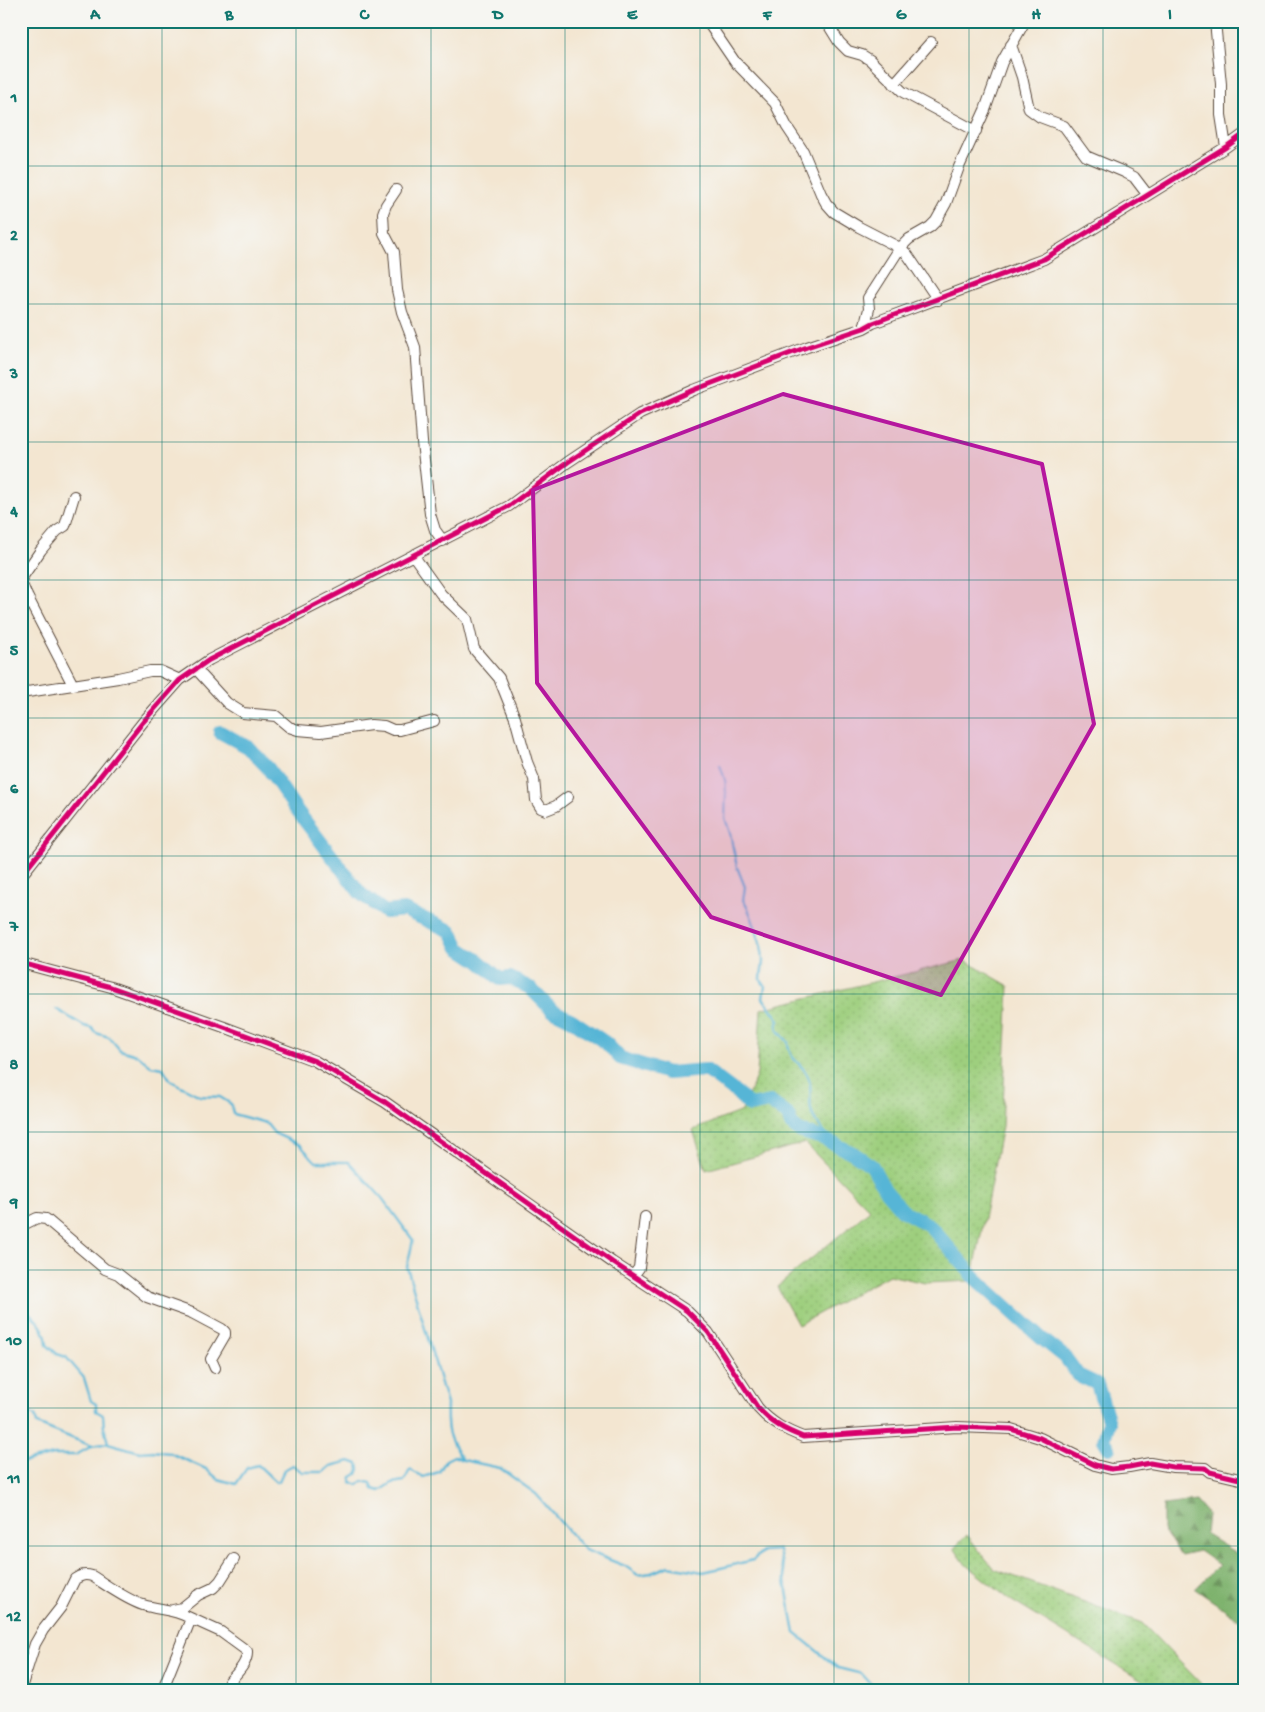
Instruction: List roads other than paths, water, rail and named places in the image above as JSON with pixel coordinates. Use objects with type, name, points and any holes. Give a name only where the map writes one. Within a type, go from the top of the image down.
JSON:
[{"type":"street","points":[[707,21],[735,62],[775,103],[787,127],[803,150],[826,203],[834,212],[900,248],[913,260],[938,300]]},
{"type":"street","points":[[826,21],[839,42],[848,51],[862,55],[903,92],[976,131]]},
{"type":"street","points":[[864,328],[869,309],[868,298],[900,248],[908,238],[930,227],[936,221],[946,203],[959,167],[976,131],[998,71],[1025,21]]},
{"type":"street","points":[[1215,21],[1221,84],[1221,115],[1226,147]]},
{"type":"street","points":[[894,84],[931,42]]},
{"type":"street","points":[[1012,44],[1029,109],[1040,117],[1064,126],[1086,156],[1134,177],[1147,194]]},
{"type":"street","points":[[21,876],[180,680],[209,660],[508,506],[568,462],[640,414],[694,390],[864,328],[1044,259],[1244,134]]},
{"type":"street","points":[[396,190],[383,213],[384,233],[394,252],[398,297],[415,348],[430,514],[435,530],[443,541]]},
{"type":"street","points":[[74,496],[65,526],[41,550],[22,577],[27,596],[74,685]]},
{"type":"street","points":[[414,555],[441,594],[467,619],[474,649],[499,678],[515,718],[527,762],[534,779],[536,800],[541,808],[546,810],[556,806],[568,797]]},
{"type":"street","points":[[196,669],[227,703],[244,713],[276,716],[298,730],[321,732],[370,725],[400,730],[434,721]]},
{"type":"street","points":[[21,693],[118,678],[150,671],[169,674],[180,680]]},
{"type":"street","points":[[21,963],[120,990],[224,1026],[315,1061],[386,1102],[633,1276],[687,1311],[708,1332],[758,1408],[768,1420],[783,1429],[803,1437],[957,1427],[1011,1429],[1040,1438],[1095,1465],[1111,1468],[1150,1463],[1173,1467],[1205,1468],[1210,1472],[1244,1480]]},
{"type":"street","points":[[633,1276],[639,1268],[645,1217]]},
{"type":"street","points":[[21,1226],[37,1218],[46,1219],[105,1269],[118,1274],[147,1297],[192,1313],[222,1329],[225,1335],[212,1359],[215,1368]]},
{"type":"street","points":[[173,1610],[182,1608],[198,1595],[213,1588],[220,1581],[234,1559]]},
{"type":"street","points":[[21,1688],[25,1656],[56,1616],[72,1585],[80,1576],[86,1575],[92,1576],[142,1605],[173,1610],[222,1632],[247,1651],[248,1654],[229,1682]]},
{"type":"street","points":[[162,1691],[190,1621],[188,1617]]},
{"type":"waterway","points":[[220,732],[248,747],[268,768],[295,808],[360,893],[385,912],[404,910],[451,931],[459,948],[479,961],[500,979],[510,978],[530,988],[552,1010],[572,1020],[606,1043],[620,1058],[668,1073],[706,1070],[738,1094],[750,1106],[770,1102],[788,1115],[791,1124],[799,1131],[822,1138],[853,1153],[872,1166],[885,1190],[903,1211],[929,1225],[976,1279],[1041,1338],[1065,1357],[1078,1375],[1097,1384],[1109,1422],[1104,1440],[1109,1448]]},
{"type":"waterway","points":[[720,765],[725,780],[725,818],[737,867],[745,887],[743,900],[759,938],[762,954],[761,980],[765,986],[763,998],[779,1020],[778,1030],[788,1042],[793,1058],[807,1074],[810,1083],[812,1115],[825,1133],[828,1141]]},
{"type":"waterway","points":[[56,1009],[84,1026],[92,1028],[96,1033],[109,1037],[120,1050],[137,1055],[151,1066],[163,1068],[171,1081],[200,1096],[220,1097],[231,1104],[233,1114],[266,1123],[274,1133],[300,1145],[316,1162],[349,1162],[382,1198],[413,1240],[407,1267],[447,1404],[449,1434],[463,1460],[500,1468],[536,1494],[585,1550],[625,1566],[638,1575],[651,1573],[669,1566],[703,1572],[753,1560],[763,1551],[779,1550],[795,1633],[838,1668],[862,1674],[871,1684],[873,1691]]},
{"type":"waterway","points":[[21,1304],[41,1327],[47,1345],[57,1354],[66,1357],[84,1378],[91,1401],[96,1404],[96,1411],[103,1415],[108,1443]]},
{"type":"waterway","points":[[21,1408],[35,1416],[37,1424],[92,1446]]},
{"type":"waterway","points":[[21,1461],[24,1462],[54,1455],[76,1455],[92,1446],[108,1443],[140,1452],[170,1453],[206,1469],[218,1479],[236,1484],[247,1468],[258,1465],[276,1482],[279,1481],[284,1470],[293,1465],[302,1472],[324,1472],[331,1466],[350,1461],[358,1464],[359,1469],[357,1474],[352,1477],[351,1482],[358,1485],[363,1481],[371,1483],[373,1489],[380,1491],[392,1483],[404,1481],[410,1470],[423,1477],[439,1472],[446,1460],[454,1456],[463,1460]]}]
